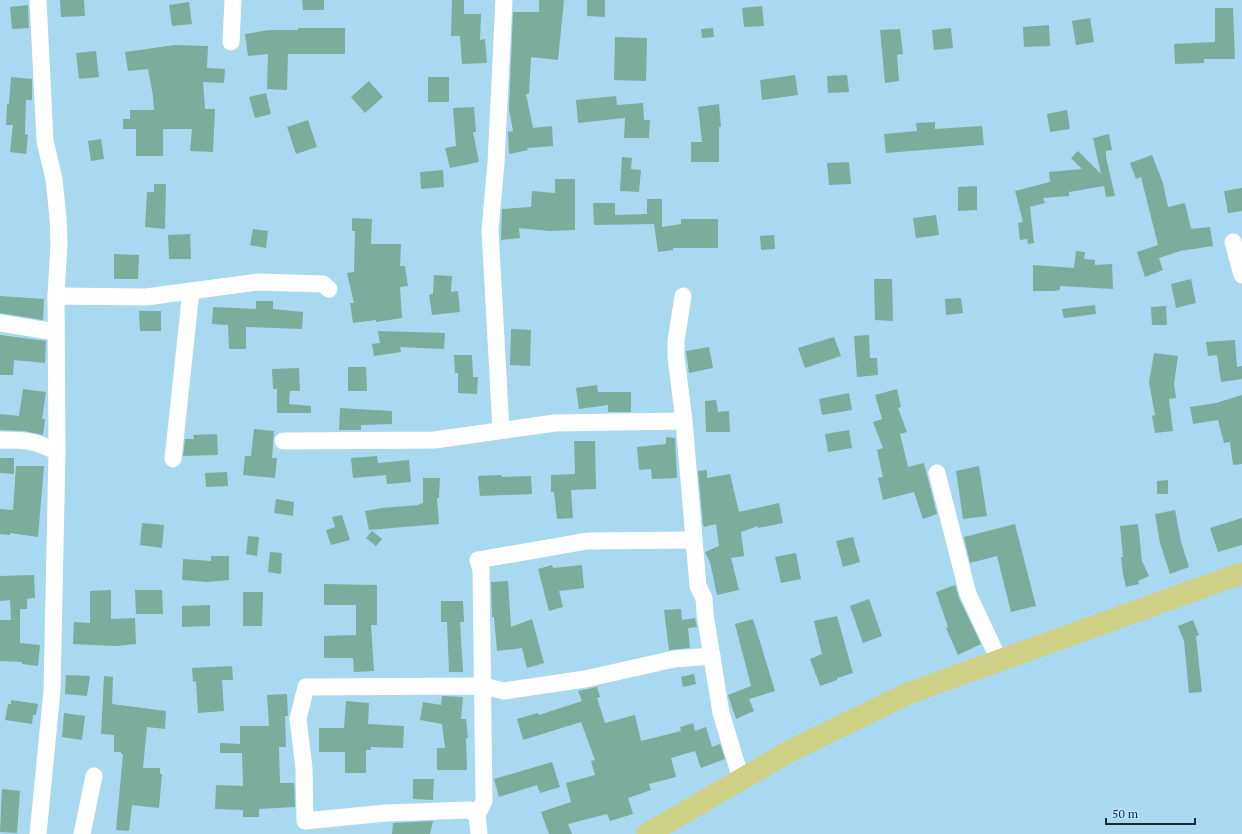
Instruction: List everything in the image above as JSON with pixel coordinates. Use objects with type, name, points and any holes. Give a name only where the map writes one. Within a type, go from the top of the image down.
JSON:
[{"type":"main road","points":[[647,834],[790,751],[909,693],[1242,572]]},
{"type":"street","points":[[38,0],[45,141],[54,178],[59,244],[55,332],[57,452],[52,691],[38,834]]},
{"type":"street","points":[[231,42],[233,0]]},
{"type":"street","points":[[502,430],[490,230],[496,163],[504,0]]},
{"type":"street","points":[[1233,242],[1242,275]]},
{"type":"street","points":[[56,296],[146,297],[258,282],[323,284],[329,289]]},
{"type":"street","points":[[173,459],[191,291]]},
{"type":"street","points":[[683,296],[676,341],[698,586],[704,598],[721,712],[741,779]]},
{"type":"street","points":[[0,324],[55,332]]},
{"type":"street","points":[[283,441],[434,440],[555,423],[684,421]]},
{"type":"street","points":[[0,440],[28,440],[57,452]]},
{"type":"street","points":[[937,473],[968,594],[999,660]]},
{"type":"street","points":[[479,834],[477,814],[484,800],[481,570],[478,560],[586,541],[693,540]]},
{"type":"street","points":[[477,814],[469,810],[393,812],[305,822],[304,768],[298,720],[306,687],[483,686],[504,691],[585,679],[674,659],[712,656]]},
{"type":"street","points":[[82,834],[94,776]]},
{"type":"building","points":[[60,0],[84,0],[85,16],[61,17]]},
{"type":"building","points":[[302,0],[324,0],[324,10],[303,10]]},
{"type":"building","points":[[452,0],[464,0],[464,14],[481,14],[480,40],[485,39],[487,63],[462,64],[460,36],[451,36]]},
{"type":"building","points":[[539,0],[564,0],[558,60],[531,57],[529,94],[526,94],[533,128],[552,126],[553,146],[527,148],[528,150],[509,154],[508,132],[513,131],[509,109],[513,12],[539,12]]},
{"type":"building","points":[[587,0],[605,0],[605,17],[587,16]]},
{"type":"building","points":[[189,2],[192,24],[172,26],[169,5]]},
{"type":"building","points":[[28,5],[29,28],[12,29],[10,7]]},
{"type":"building","points":[[762,6],[764,26],[744,27],[742,8]]},
{"type":"building","points":[[1215,8],[1233,8],[1235,59],[1204,59],[1204,63],[1175,64],[1174,44],[1215,42]]},
{"type":"building","points":[[1090,18],[1094,42],[1076,45],[1072,21]]},
{"type":"building","points":[[1049,25],[1050,46],[1024,47],[1023,27]]},
{"type":"building","points":[[298,28],[345,28],[345,54],[288,54],[287,90],[267,89],[268,54],[248,56],[245,34],[269,30],[298,30]]},
{"type":"building","points":[[713,28],[714,37],[702,38],[701,29]]},
{"type":"building","points":[[951,28],[953,48],[934,50],[932,30]]},
{"type":"building","points":[[900,29],[903,54],[897,55],[899,81],[885,83],[880,30]]},
{"type":"building","points":[[615,37],[647,38],[646,81],[614,80]]},
{"type":"building","points":[[175,45],[208,46],[207,68],[225,69],[224,83],[203,82],[205,109],[215,109],[213,152],[190,151],[192,129],[163,129],[163,156],[136,156],[136,129],[123,129],[123,119],[130,119],[130,110],[154,110],[153,96],[148,69],[128,71],[125,52]]},
{"type":"building","points":[[96,51],[99,77],[79,79],[76,53]]},
{"type":"building","points":[[795,75],[798,95],[762,100],[760,80]]},
{"type":"building","points":[[847,75],[849,92],[828,93],[827,76]]},
{"type":"building","points":[[11,77],[32,79],[32,100],[26,100],[25,134],[28,135],[26,154],[10,152],[13,125],[6,125]]},
{"type":"building","points":[[428,77],[449,77],[449,102],[428,102]]},
{"type":"building","points":[[369,81],[383,97],[365,113],[351,97]]},
{"type":"building","points":[[266,93],[271,114],[255,118],[249,97]]},
{"type":"building","points":[[616,96],[617,105],[643,103],[644,120],[650,120],[649,138],[624,138],[625,118],[578,123],[576,100]]},
{"type":"building","points":[[719,104],[721,127],[719,127],[719,162],[691,162],[691,142],[702,142],[698,107]]},
{"type":"building","points":[[474,107],[476,132],[473,132],[479,162],[450,168],[445,148],[456,146],[453,108]]},
{"type":"building","points":[[1067,110],[1070,129],[1050,132],[1047,114]]},
{"type":"building","points":[[308,120],[317,147],[296,154],[287,127]]},
{"type":"building","points":[[935,122],[935,129],[982,126],[984,145],[886,153],[884,134],[917,131],[916,123]]},
{"type":"building","points":[[1109,134],[1112,150],[1106,151],[1106,157],[1115,196],[1106,197],[1104,186],[1069,192],[1069,196],[1043,198],[1045,203],[1030,207],[1034,243],[1028,244],[1027,239],[1020,240],[1018,223],[1023,222],[1015,191],[1050,182],[1049,172],[1082,169],[1071,158],[1078,151],[1101,174],[1093,138]]},
{"type":"building","points":[[101,139],[104,159],[91,161],[88,141]]},
{"type":"building","points":[[1152,155],[1163,183],[1168,207],[1185,203],[1191,229],[1210,227],[1213,246],[1180,251],[1159,258],[1163,270],[1145,277],[1137,252],[1158,245],[1141,177],[1136,179],[1130,163]]},
{"type":"building","points":[[622,157],[632,158],[631,169],[641,170],[639,192],[620,191]]},
{"type":"building","points":[[849,162],[851,184],[829,185],[827,163]]},
{"type":"building","points":[[443,170],[444,187],[421,189],[420,172]]},
{"type":"building","points":[[555,179],[575,179],[575,230],[549,231],[519,228],[520,238],[501,240],[502,209],[531,207],[532,191],[555,193]]},
{"type":"building","points":[[154,184],[166,184],[165,229],[145,227],[147,192],[154,192]]},
{"type":"building","points":[[977,186],[977,210],[958,211],[958,187]]},
{"type":"building","points":[[1242,188],[1242,211],[1228,213],[1224,191]]},
{"type":"building","points":[[647,199],[662,199],[662,227],[681,224],[681,219],[718,219],[718,248],[673,248],[673,250],[658,252],[654,224],[594,225],[593,203],[615,203],[615,215],[647,214]]},
{"type":"building","points":[[936,215],[939,235],[916,238],[913,218]]},
{"type":"building","points":[[352,218],[372,219],[371,244],[401,244],[400,266],[405,266],[408,286],[400,287],[402,318],[376,322],[376,320],[353,323],[350,303],[354,303],[347,273],[354,272],[355,231],[352,231]]},
{"type":"building","points":[[253,229],[268,231],[266,248],[250,245]]},
{"type":"building","points":[[190,234],[191,259],[169,259],[168,235]]},
{"type":"building","points":[[774,235],[775,249],[761,250],[760,236]]},
{"type":"building","points":[[1076,251],[1085,252],[1084,259],[1095,260],[1095,265],[1112,264],[1113,289],[1060,286],[1060,290],[1033,291],[1033,265],[1074,268]]},
{"type":"building","points":[[114,254],[139,255],[138,279],[114,279]]},
{"type":"building","points":[[434,275],[452,276],[451,292],[458,291],[460,312],[432,315],[429,295],[433,294]]},
{"type":"building","points":[[874,279],[892,279],[893,321],[875,320]]},
{"type":"building","points":[[1191,279],[1196,303],[1176,308],[1171,284]]},
{"type":"building","points":[[0,296],[44,299],[43,320],[0,313]]},
{"type":"building","points":[[961,298],[963,313],[946,315],[945,299]]},
{"type":"building","points":[[256,301],[273,301],[273,309],[303,312],[302,329],[246,327],[246,349],[229,349],[228,325],[212,324],[213,307],[256,309]]},
{"type":"building","points":[[1095,305],[1096,314],[1064,318],[1062,309]]},
{"type":"building","points":[[1166,306],[1167,325],[1152,325],[1151,307]]},
{"type":"building","points":[[139,311],[161,311],[161,331],[140,331]]},
{"type":"building","points":[[511,329],[531,330],[530,366],[510,365]]},
{"type":"building","points":[[378,331],[445,333],[444,349],[400,347],[401,352],[374,356],[372,344],[380,343]]},
{"type":"building","points":[[0,335],[46,341],[45,363],[14,360],[13,375],[0,375]]},
{"type":"building","points":[[869,335],[870,358],[877,358],[878,375],[857,377],[854,336]]},
{"type":"building","points":[[834,337],[841,356],[805,368],[798,348]]},
{"type":"building","points":[[1235,340],[1237,367],[1242,366],[1242,379],[1221,382],[1217,355],[1208,356],[1206,342]]},
{"type":"building","points":[[709,347],[713,368],[689,373],[686,351]]},
{"type":"building","points":[[1154,353],[1178,356],[1174,384],[1176,398],[1169,399],[1173,431],[1155,433],[1152,416],[1155,415],[1149,382]]},
{"type":"building","points":[[454,355],[472,355],[473,377],[478,377],[477,394],[458,393],[458,373],[455,373]]},
{"type":"building","points":[[348,367],[366,367],[367,391],[348,391]]},
{"type":"building","points":[[299,368],[300,391],[290,391],[289,404],[311,406],[311,413],[277,413],[277,389],[273,389],[272,369]]},
{"type":"building","points":[[597,385],[598,392],[631,392],[631,412],[608,412],[608,405],[579,409],[576,388]]},
{"type":"building","points":[[23,389],[46,392],[42,419],[45,419],[43,435],[24,431],[0,430],[0,414],[19,416]]},
{"type":"building","points":[[897,389],[901,407],[898,408],[907,432],[900,434],[908,467],[924,463],[937,514],[923,519],[914,492],[883,500],[878,478],[883,477],[877,450],[883,448],[873,422],[882,419],[875,395]]},
{"type":"building","points":[[849,393],[852,410],[822,415],[819,399]]},
{"type":"building","points":[[1242,395],[1242,464],[1233,465],[1230,442],[1224,443],[1218,420],[1193,424],[1190,407],[1216,403]]},
{"type":"building","points":[[716,400],[718,412],[729,411],[730,432],[706,432],[705,401]]},
{"type":"building","points":[[340,408],[392,411],[392,424],[361,425],[361,430],[339,430]]},
{"type":"building","points":[[254,429],[274,431],[272,458],[277,458],[275,478],[243,475],[245,456],[251,456]]},
{"type":"building","points":[[849,430],[852,448],[828,452],[825,434]]},
{"type":"building","points":[[217,434],[218,455],[183,456],[185,439],[194,439],[193,435]]},
{"type":"building","points":[[666,437],[675,438],[677,478],[652,479],[651,469],[639,470],[637,447],[666,444]]},
{"type":"building","points":[[574,441],[595,441],[596,489],[572,490],[573,518],[557,519],[554,492],[551,492],[551,475],[575,474]]},
{"type":"building","points":[[377,456],[378,463],[409,460],[411,482],[387,484],[386,475],[353,478],[351,458]]},
{"type":"building","points":[[0,458],[14,458],[14,474],[0,473]]},
{"type":"building","points":[[16,466],[44,466],[38,537],[10,533],[10,535],[0,534],[0,509],[13,510]]},
{"type":"building","points":[[979,466],[987,516],[963,519],[956,471]]},
{"type":"building","points":[[707,470],[707,478],[730,474],[739,512],[779,503],[783,523],[758,528],[758,526],[741,532],[744,556],[731,558],[739,590],[717,595],[710,562],[705,552],[719,546],[716,524],[704,527],[698,471]]},
{"type":"building","points":[[227,472],[228,486],[206,487],[205,473]]},
{"type":"building","points":[[501,475],[502,477],[531,476],[532,494],[480,496],[478,476]]},
{"type":"building","points":[[423,478],[440,478],[439,498],[437,498],[439,524],[369,530],[365,511],[419,505],[423,503]]},
{"type":"building","points":[[1168,480],[1168,494],[1157,494],[1157,481]]},
{"type":"building","points":[[276,499],[294,502],[293,516],[274,513]]},
{"type":"building","points":[[1175,510],[1181,542],[1189,567],[1170,574],[1160,543],[1155,514]]},
{"type":"building","points":[[342,515],[350,540],[331,545],[326,530],[335,527],[332,517]]},
{"type":"building","points":[[1242,518],[1242,545],[1218,552],[1210,528]]},
{"type":"building","points":[[142,523],[164,525],[162,548],[140,545]]},
{"type":"building","points":[[1015,524],[1036,606],[1011,612],[997,556],[970,563],[964,537]]},
{"type":"building","points":[[1138,524],[1142,561],[1149,576],[1138,581],[1139,584],[1126,587],[1121,557],[1123,557],[1120,526]]},
{"type":"building","points":[[372,531],[382,539],[376,546],[366,538]]},
{"type":"building","points":[[248,536],[259,537],[257,556],[246,554]]},
{"type":"building","points":[[853,537],[860,562],[843,567],[836,541]]},
{"type":"building","points":[[270,552],[282,553],[281,574],[268,572]]},
{"type":"building","points":[[796,553],[801,579],[781,583],[775,557]]},
{"type":"building","points":[[211,556],[229,556],[229,580],[207,582],[182,580],[183,559],[211,561]]},
{"type":"building","points":[[552,565],[553,568],[582,565],[584,588],[559,591],[563,607],[549,611],[538,569]]},
{"type":"building","points":[[34,575],[35,598],[27,599],[27,609],[20,609],[20,643],[40,645],[38,666],[22,664],[22,662],[0,661],[0,620],[11,620],[10,600],[0,601],[0,576]]},
{"type":"building","points":[[508,581],[511,627],[532,619],[544,663],[527,668],[522,648],[497,651],[494,617],[492,617],[491,582]]},
{"type":"building","points":[[324,584],[377,585],[377,625],[371,625],[374,671],[354,672],[353,658],[324,658],[324,636],[356,635],[356,605],[324,605]]},
{"type":"building","points":[[955,585],[959,598],[981,644],[958,655],[946,628],[948,627],[936,592]]},
{"type":"building","points":[[111,590],[111,619],[135,618],[136,644],[115,646],[73,644],[74,622],[90,623],[90,591]]},
{"type":"building","points":[[135,590],[162,590],[163,614],[136,614]]},
{"type":"building","points":[[243,592],[263,592],[262,626],[243,626]]},
{"type":"building","points":[[869,599],[882,636],[863,643],[850,606]]},
{"type":"building","points":[[441,601],[463,601],[464,622],[460,622],[463,672],[449,672],[447,622],[441,622]]},
{"type":"building","points":[[210,605],[210,626],[182,627],[182,606]]},
{"type":"building","points":[[681,609],[682,620],[695,618],[697,627],[688,628],[690,648],[669,650],[664,610]]},
{"type":"building","points":[[837,616],[853,673],[837,678],[837,680],[820,686],[810,659],[822,654],[814,621]]},
{"type":"building","points":[[753,619],[775,691],[749,699],[754,711],[736,719],[728,695],[751,686],[735,624]]},
{"type":"building","points":[[1193,620],[1199,635],[1196,636],[1202,692],[1189,693],[1184,641],[1178,626]]},
{"type":"building","points":[[232,666],[233,680],[222,680],[224,711],[198,713],[196,681],[193,682],[192,668]]},
{"type":"building","points":[[694,674],[696,684],[683,687],[681,677]]},
{"type":"building","points":[[66,675],[90,676],[87,696],[65,694]]},
{"type":"building","points":[[104,676],[113,677],[112,704],[166,711],[165,729],[147,727],[143,768],[160,768],[160,774],[162,774],[159,808],[132,805],[129,831],[116,830],[123,754],[121,754],[121,752],[114,752],[114,735],[101,734]]},
{"type":"building","points":[[597,687],[600,697],[597,698],[605,723],[635,715],[641,741],[681,731],[680,727],[693,723],[695,731],[706,727],[712,747],[720,744],[725,759],[701,768],[695,751],[671,758],[676,777],[649,784],[651,790],[628,798],[633,814],[610,821],[607,814],[568,824],[572,834],[549,834],[541,812],[571,802],[566,783],[595,775],[591,761],[595,760],[581,722],[523,740],[517,719],[538,713],[539,715],[582,701],[578,691]]},
{"type":"building","points":[[287,694],[288,716],[285,716],[286,747],[279,747],[280,783],[294,783],[295,807],[259,809],[259,817],[243,817],[243,810],[215,809],[216,785],[243,786],[242,753],[220,753],[220,743],[240,744],[240,726],[269,726],[267,695]]},
{"type":"building","points":[[442,696],[463,697],[461,719],[466,719],[468,738],[466,738],[467,770],[437,770],[437,748],[445,748],[442,724],[420,720],[423,702],[441,705]]},
{"type":"building","points":[[11,700],[38,704],[36,715],[33,715],[32,724],[5,720],[8,704],[11,704]]},
{"type":"building","points":[[346,701],[369,703],[368,724],[404,726],[403,748],[371,747],[371,750],[366,750],[366,773],[345,773],[345,752],[319,752],[319,728],[344,728]]},
{"type":"building","points":[[64,713],[85,716],[82,740],[62,737]]},
{"type":"building","points":[[552,762],[560,787],[540,793],[537,785],[499,797],[494,779]]},
{"type":"building","points":[[413,779],[434,779],[433,800],[413,799]]},
{"type":"building","points":[[2,789],[20,791],[17,833],[0,832]]},
{"type":"building","points":[[433,821],[430,834],[392,834],[393,823]]}]
